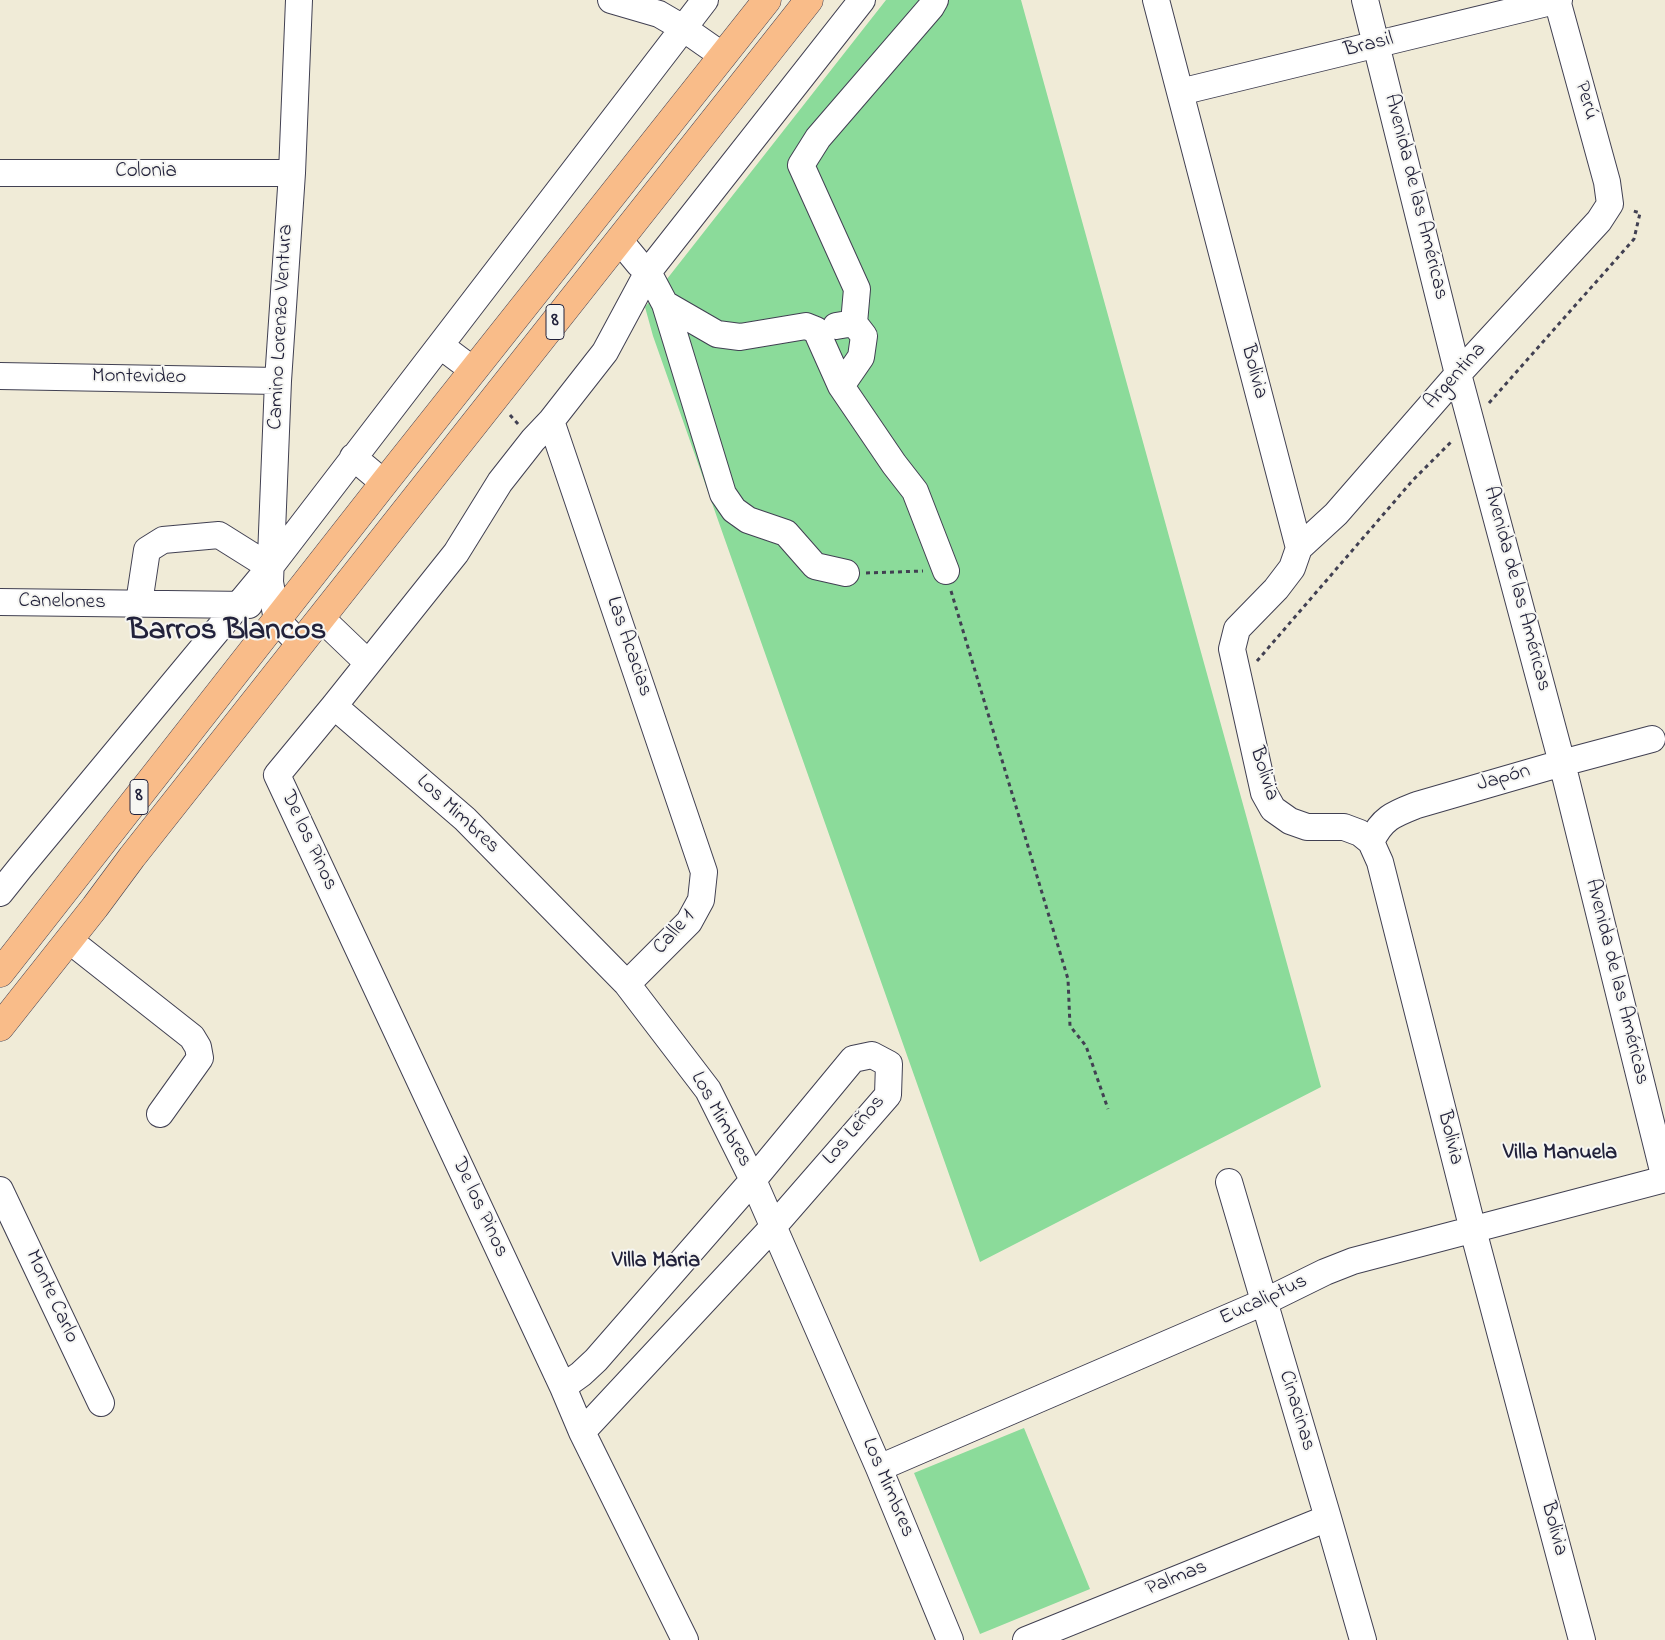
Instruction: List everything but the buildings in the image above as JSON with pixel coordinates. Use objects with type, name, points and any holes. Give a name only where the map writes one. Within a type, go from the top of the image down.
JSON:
[{"type":"highway","name":"8","points":[[0,973],[276,613],[384,483],[767,0]]},
{"type":"highway","name":"8","points":[[0,1027],[132,857],[809,0]]},
{"type":"street","name":"Camino Lorenzo Ventura","points":[[276,613],[270,582],[270,567],[278,381],[292,173],[299,0]]},
{"type":"street","points":[[611,0],[659,14],[724,56]]},
{"type":"street","points":[[0,894],[10,862],[270,567],[705,0]]},
{"type":"street","points":[[334,706],[456,552],[500,482],[533,440],[552,421],[605,352],[648,272],[862,0]]},
{"type":"street","points":[[841,386],[861,357],[864,336],[854,323],[857,289],[801,165],[818,138],[935,0]]},
{"type":"street","name":"Bolivia","points":[[1156,0],[1299,548],[1292,568],[1276,589],[1237,629],[1232,649],[1264,793],[1273,809],[1290,821],[1308,827],[1344,828],[1360,833],[1371,842],[1380,862],[1472,1230],[1582,1640]]},
{"type":"street","name":"Avenida de las Américas","points":[[1365,0],[1458,374],[1562,763],[1665,1179]]},
{"type":"street","name":"Brasil","points":[[1180,92],[1557,0]]},
{"type":"street","name":"Perú","points":[[1557,0],[1607,182],[1610,204]]},
{"type":"street","name":"Colonia","points":[[0,173],[292,173]]},
{"type":"street","name":"Argentina","points":[[1299,548],[1336,514],[1458,374],[1599,221],[1610,204]]},
{"type":"street","points":[[620,241],[648,272],[665,304],[723,494],[734,510],[748,520],[786,533],[815,566],[846,573]]},
{"type":"street","points":[[665,304],[716,334],[740,337],[806,326],[816,330],[854,323]]},
{"type":"street","points":[[816,330],[841,386],[894,464],[915,491],[946,571]]},
{"type":"street","points":[[441,346],[473,370]]},
{"type":"street","name":"Montevideo","points":[[0,376],[278,381]]},
{"type":"street","name":"Las Acacias","points":[[552,421],[704,872]]},
{"type":"street","points":[[354,457],[384,483]]},
{"type":"street","points":[[139,603],[147,550],[163,540],[219,535],[270,567]]},
{"type":"street","name":"Canelones","points":[[0,602],[238,604],[276,613]]},
{"type":"street","points":[[276,613],[300,644]]},
{"type":"street","points":[[321,618],[368,663]]},
{"type":"street","name":"De los Pinos","points":[[334,706],[277,775],[563,1387],[582,1432],[685,1640]]},
{"type":"street","name":"Los Mimbres","points":[[334,706],[465,819],[627,984],[708,1090],[753,1180],[880,1468],[950,1640]]},
{"type":"street","name":"Japón","points":[[1371,842],[1377,828],[1395,813],[1417,804],[1652,740]]},
{"type":"street","name":"Calle 1","points":[[627,984],[689,922],[701,900],[704,872]]},
{"type":"street","points":[[69,940],[192,1037],[198,1047],[200,1058],[160,1114]]},
{"type":"street","name":"Los Leños","points":[[563,1387],[596,1360],[753,1180],[853,1059],[872,1055],[889,1064],[888,1095],[773,1227],[582,1432]]},
{"type":"street","name":"Eucaliptus","points":[[880,1468],[1264,1302],[1325,1272],[1353,1261],[1665,1179]]},
{"type":"street","name":"Cinacinas","points":[[1229,1182],[1362,1640]]},
{"type":"street","name":"Monte Carlo","points":[[0,1190],[101,1403]]},
{"type":"street","name":"Palmas","points":[[1026,1640],[1328,1518]]},
{"type":"path","points":[[495,398],[533,440]]},
{"type":"path","points":[[846,573],[946,571],[1068,979],[1070,1026],[1086,1046],[1108,1109]]},
{"type":"green space","points":[[886,0],[1021,0],[1321,1087],[980,1262],[653,336],[645,307]]},
{"type":"green space","points":[[1024,1428],[1090,1589],[980,1634],[914,1473]]},
{"type":"district","name":"Barros Blancos","points":[[227,633]]},
{"type":"district","name":"Villa Manuela","points":[[1560,1154]]},
{"type":"district","name":"Villa Maria","points":[[656,1262]]}]
